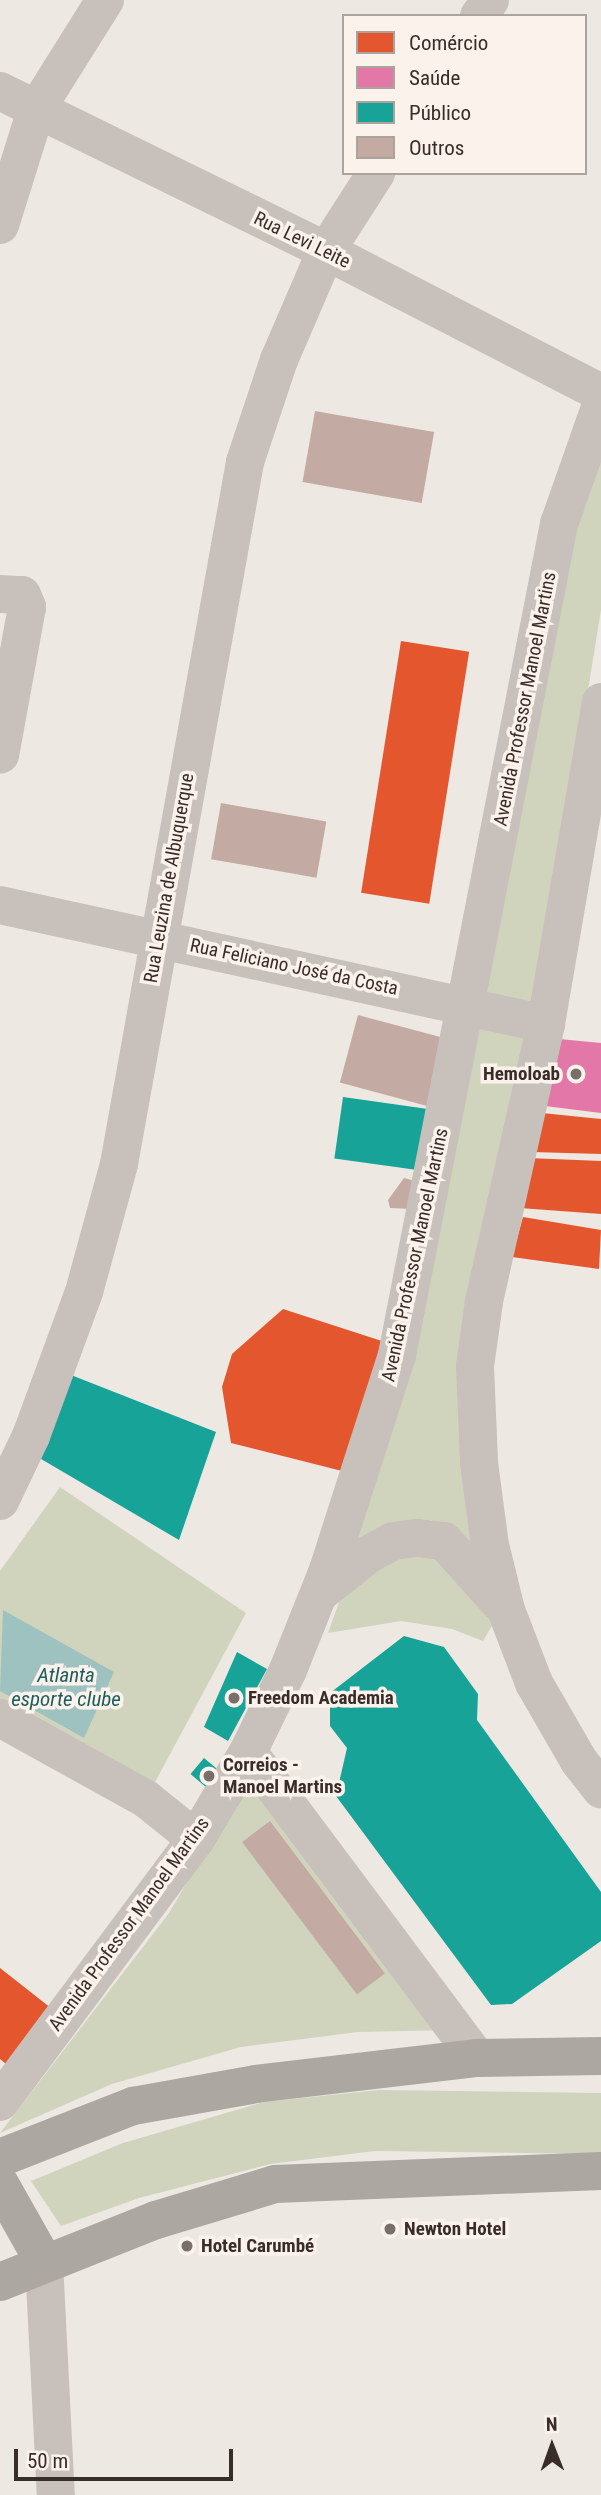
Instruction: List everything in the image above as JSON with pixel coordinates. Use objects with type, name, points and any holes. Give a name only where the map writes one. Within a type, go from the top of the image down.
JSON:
[{"type":"highway","points":[[0,2158],[133,2106],[256,2084],[477,2058],[601,2056]]},
{"type":"highway","points":[[0,2282],[44,2262],[156,2220],[275,2184],[601,2171]]},
{"type":"highway","points":[[0,2183],[44,2262]]},
{"type":"street","points":[[0,225],[36,110],[105,0]]},
{"type":"street","name":"Rua Levi Leite","points":[[0,91],[326,251],[601,393]]},
{"type":"street","name":"Rua Leuzina de Albuquerque","points":[[0,1501],[31,1436],[87,1283],[121,1151],[246,462],[279,360],[326,251],[375,175]]},
{"type":"street","name":"Avenida Professor Manoel Martins","points":[[0,2102],[196,1839],[247,1752],[321,1592],[397,1355],[559,524],[601,405]]},
{"type":"street","points":[[0,594],[22,595],[27,607],[0,755]]},
{"type":"street","points":[[601,702],[546,1024],[484,1302],[475,1366],[480,1464],[490,1545],[506,1610],[534,1683],[579,1761],[601,1789]]},
{"type":"street","name":"Rua Feliciano José da Costa","points":[[0,905],[546,1024]]},
{"type":"street","points":[[321,1592],[369,1554],[393,1541],[418,1538],[444,1541],[506,1610]]},
{"type":"street","points":[[0,1718],[146,1799],[196,1839]]},
{"type":"street","points":[[247,1752],[477,2058]]},
{"type":"street","points":[[44,2262],[56,2495]]},
{"type":"green space","points":[[601,451],[601,610],[536,1011],[470,999],[567,543]]},
{"type":"green space","points":[[471,1018],[539,1030],[478,1303],[490,1575],[431,1520],[330,1570]]},
{"type":"green space","points":[[60,1487],[246,1613],[147,1797],[0,1701],[0,1571]]},
{"type":"green space","points":[[446,1547],[493,1624],[483,1641],[452,1629],[401,1621],[328,1633],[346,1582],[408,1554]]},
{"type":"green space","points":[[248,1779],[453,2030],[358,2032],[241,2047],[112,2084],[0,2133],[169,1913]]},
{"type":"green space","points":[[379,2090],[601,2093],[601,2154],[375,2151],[270,2164],[139,2198],[61,2226],[31,2181],[123,2143],[264,2102]]},
{"type":"water","name":"Atlanta esporte clube","points":[[3,1610],[114,1672],[84,1738],[0,1691]]},
{"type":"building: Comércio","points":[[401,641],[469,652],[429,904],[361,893]]},
{"type":"building: Comércio","points":[[542,1113],[601,1119],[601,1154],[532,1152]]},
{"type":"building: Comércio","points":[[528,1158],[601,1161],[601,1214],[520,1208]]},
{"type":"building: Comércio","points":[[523,1217],[601,1230],[599,1269],[512,1257]]},
{"type":"building: Comércio","points":[[283,1309],[388,1343],[350,1473],[231,1443],[222,1387],[232,1354]]},
{"type":"building: Comércio","points":[[0,1968],[56,2012],[11,2068],[0,2059]]},
{"type":"building: Saúde","name":"Hemoloab","points":[[559,1039],[601,1043],[601,1113],[545,1106]]},
{"type":"building: Público","points":[[343,1097],[433,1110],[424,1171],[334,1158]]},
{"type":"building: Público","points":[[71,1375],[216,1432],[179,1540],[36,1456]]},
{"type":"building: Público","points":[[404,1636],[444,1647],[478,1694],[477,1720],[601,1892],[601,1941],[512,2004],[491,2005],[336,1796],[347,1748],[330,1726],[330,1693]]},
{"type":"building: Público","name":"Freedom Academia","points":[[237,1652],[267,1669],[228,1741],[204,1727]]},
{"type":"building: Público","name":"Correios - Manoel Martins","points":[[204,1758],[227,1777],[213,1793],[191,1774]]},
{"type":"building: Outros","points":[[315,411],[434,432],[422,503],[302,482]]},
{"type":"building: Outros","points":[[221,803],[326,822],[316,878],[211,859]]},
{"type":"building: Outros","points":[[358,1015],[449,1039],[431,1107],[340,1083]]},
{"type":"building: Outros","points":[[404,1178],[419,1182],[411,1209],[390,1208],[388,1200]]},
{"type":"building: Outros","points":[[270,1821],[385,1974],[357,1995],[242,1842]]},
{"type":"place","name":"Hemoloab","points":[[576,1074]]},
{"type":"place","name":"Freedom Academia","points":[[234,1698]]},
{"type":"place","name":"Correios - Manoel Martins","points":[[209,1776]]},
{"type":"place","name":"Newton Hotel","points":[[390,2229]]},
{"type":"place","name":"Hotel Carumbé","points":[[187,2246]]}]
